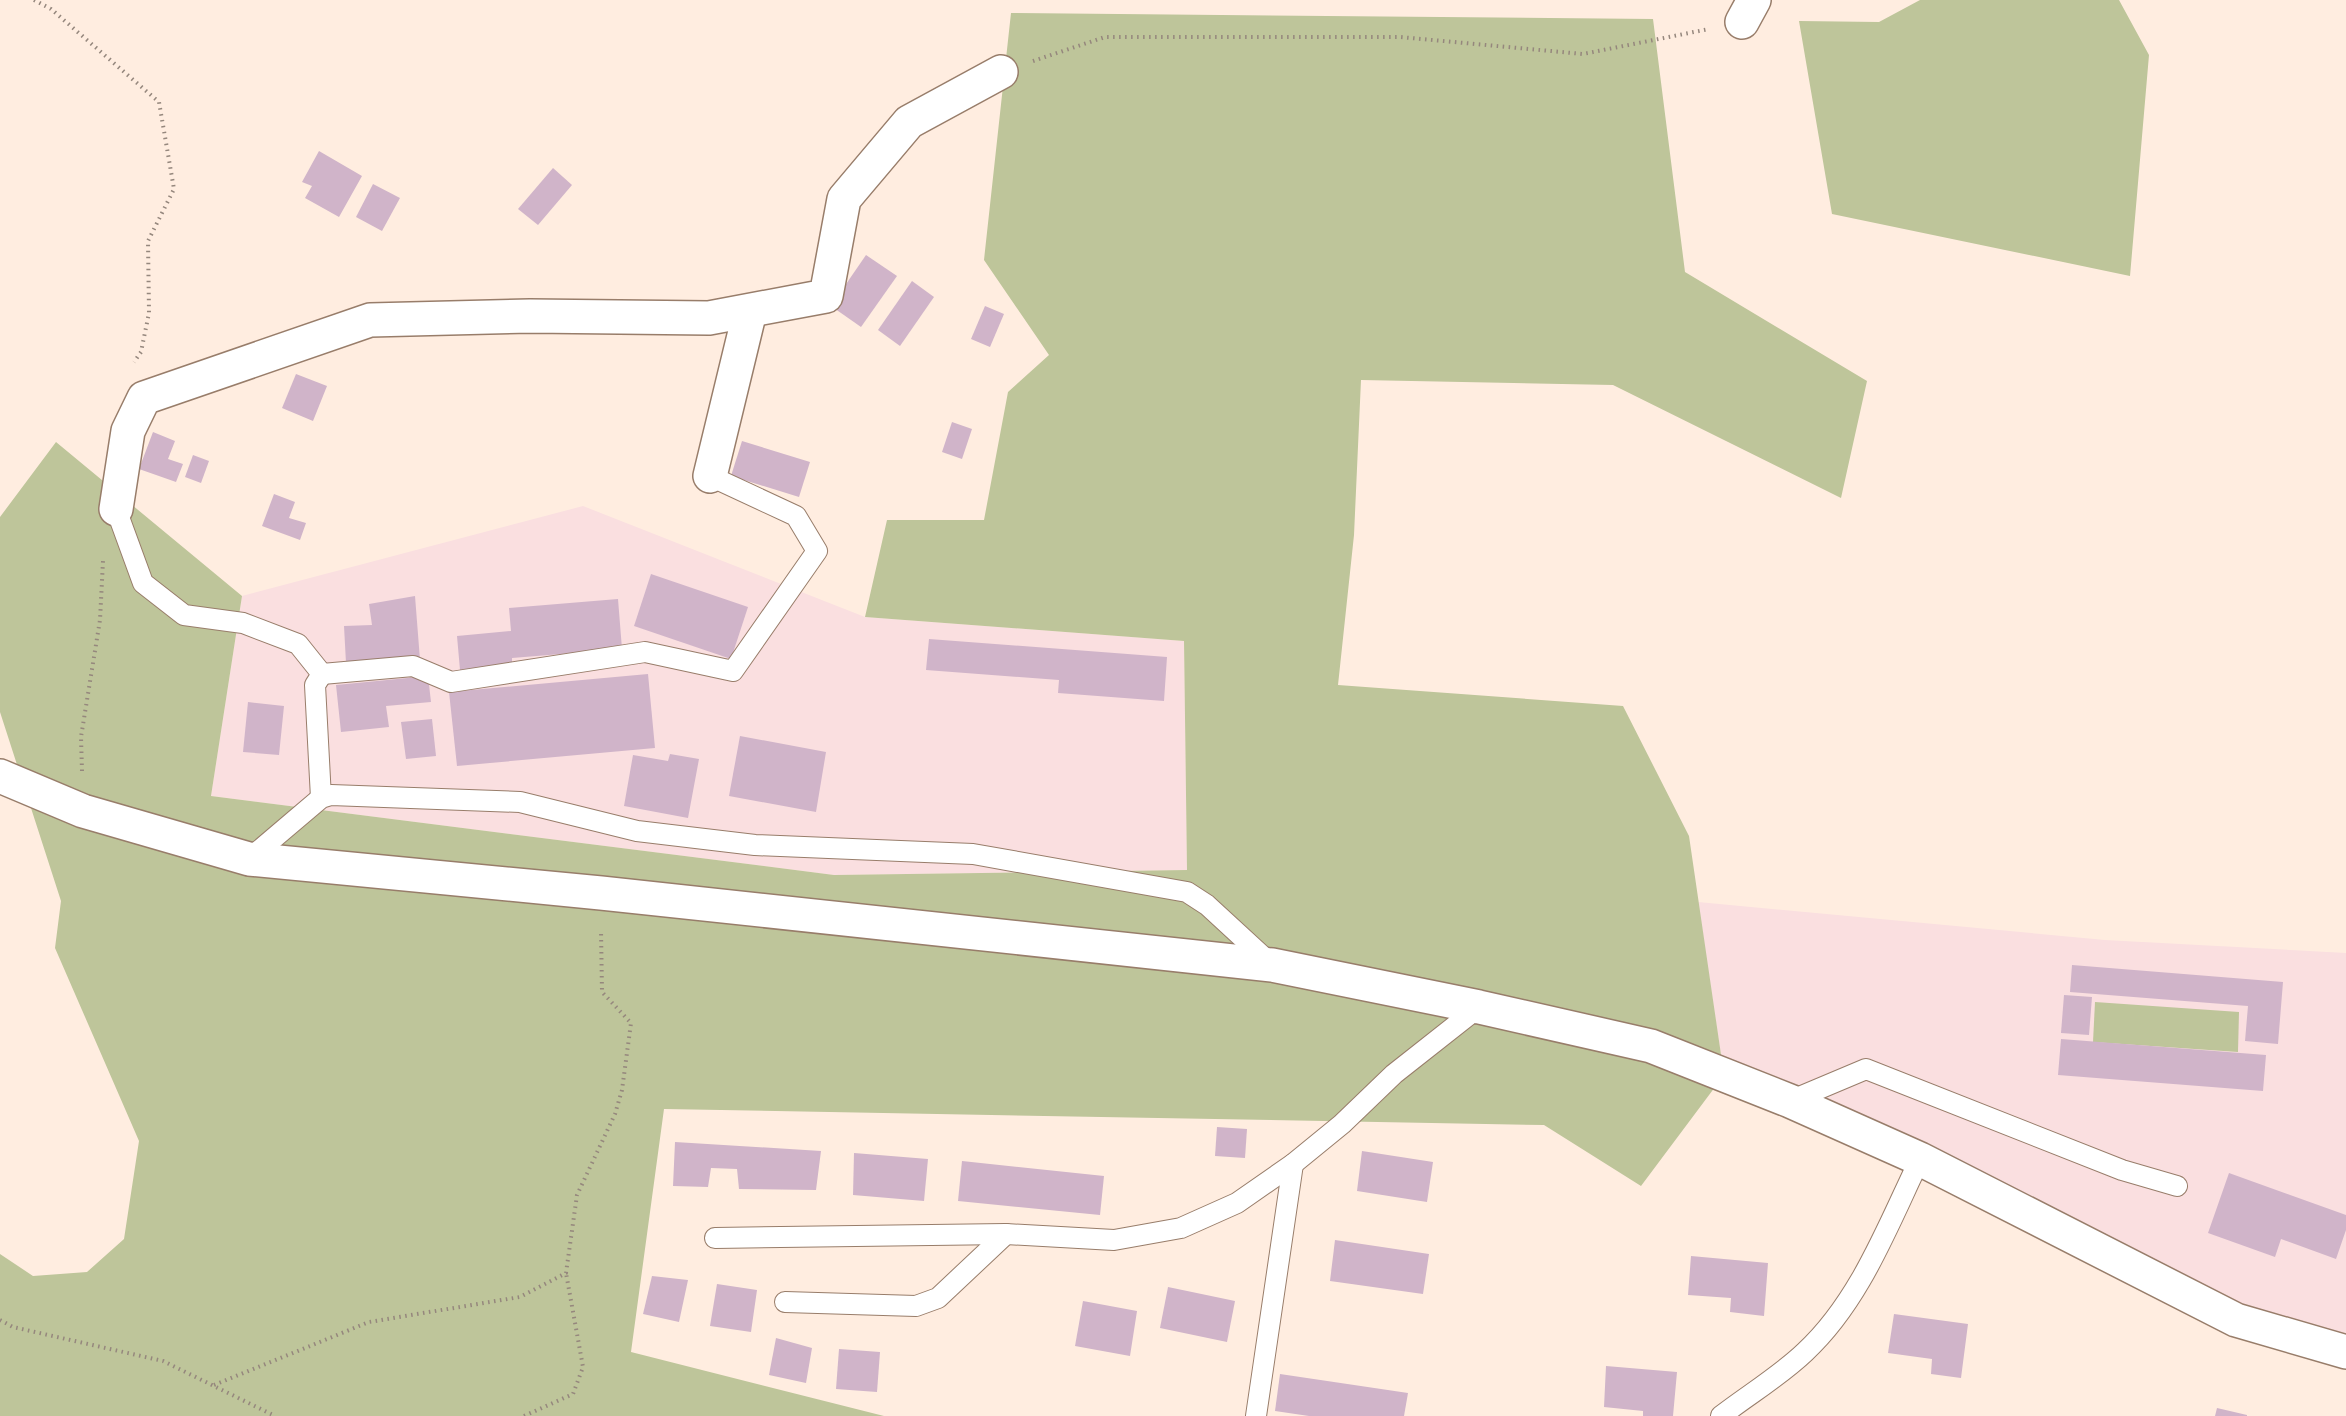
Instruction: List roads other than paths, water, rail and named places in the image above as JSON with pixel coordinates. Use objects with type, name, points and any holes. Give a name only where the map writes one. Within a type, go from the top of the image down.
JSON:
[{"type":"main road","points":[[116,509],[128,431],[144,398],[370,320],[530,316],[709,318],[826,296],[844,199],[909,122],[1001,72]]},
{"type":"main road","points":[[710,476],[750,311]]},
{"type":"main road","points":[[0,776],[83,811],[249,859],[601,893],[1272,965],[1479,1007],[1651,1046],[1790,1101],[1920,1159],[2236,1320],[2346,1352]]},
{"type":"lane","points":[[322,674],[413,666],[451,682],[645,652],[734,671],[817,550],[796,516],[710,476]]},
{"type":"lane","points":[[116,509],[143,583],[184,615],[243,623],[298,644],[322,674]]},
{"type":"lane","points":[[321,798],[315,685],[322,674]]},
{"type":"lane","points":[[249,859],[321,798],[331,795],[520,802],[637,831],[743,843],[985,856],[1187,892],[1207,905],[1272,965]]},
{"type":"lane","points":[[715,1238],[1006,1234],[1114,1240],[1182,1228],[1237,1203],[1293,1164],[1342,1124],[1394,1074],[1479,1007]]},
{"type":"lane","points":[[1790,1101],[1866,1069],[2122,1170],[2177,1186]]},
{"type":"lane","points":[[1720,1416],[1805,1352],[1837,1316],[1870,1262],[1920,1159]]},
{"type":"lane","points":[[1256,1416],[1293,1164]]},
{"type":"lane","points":[[785,1302],[916,1306],[938,1298],[1006,1234]]}]
